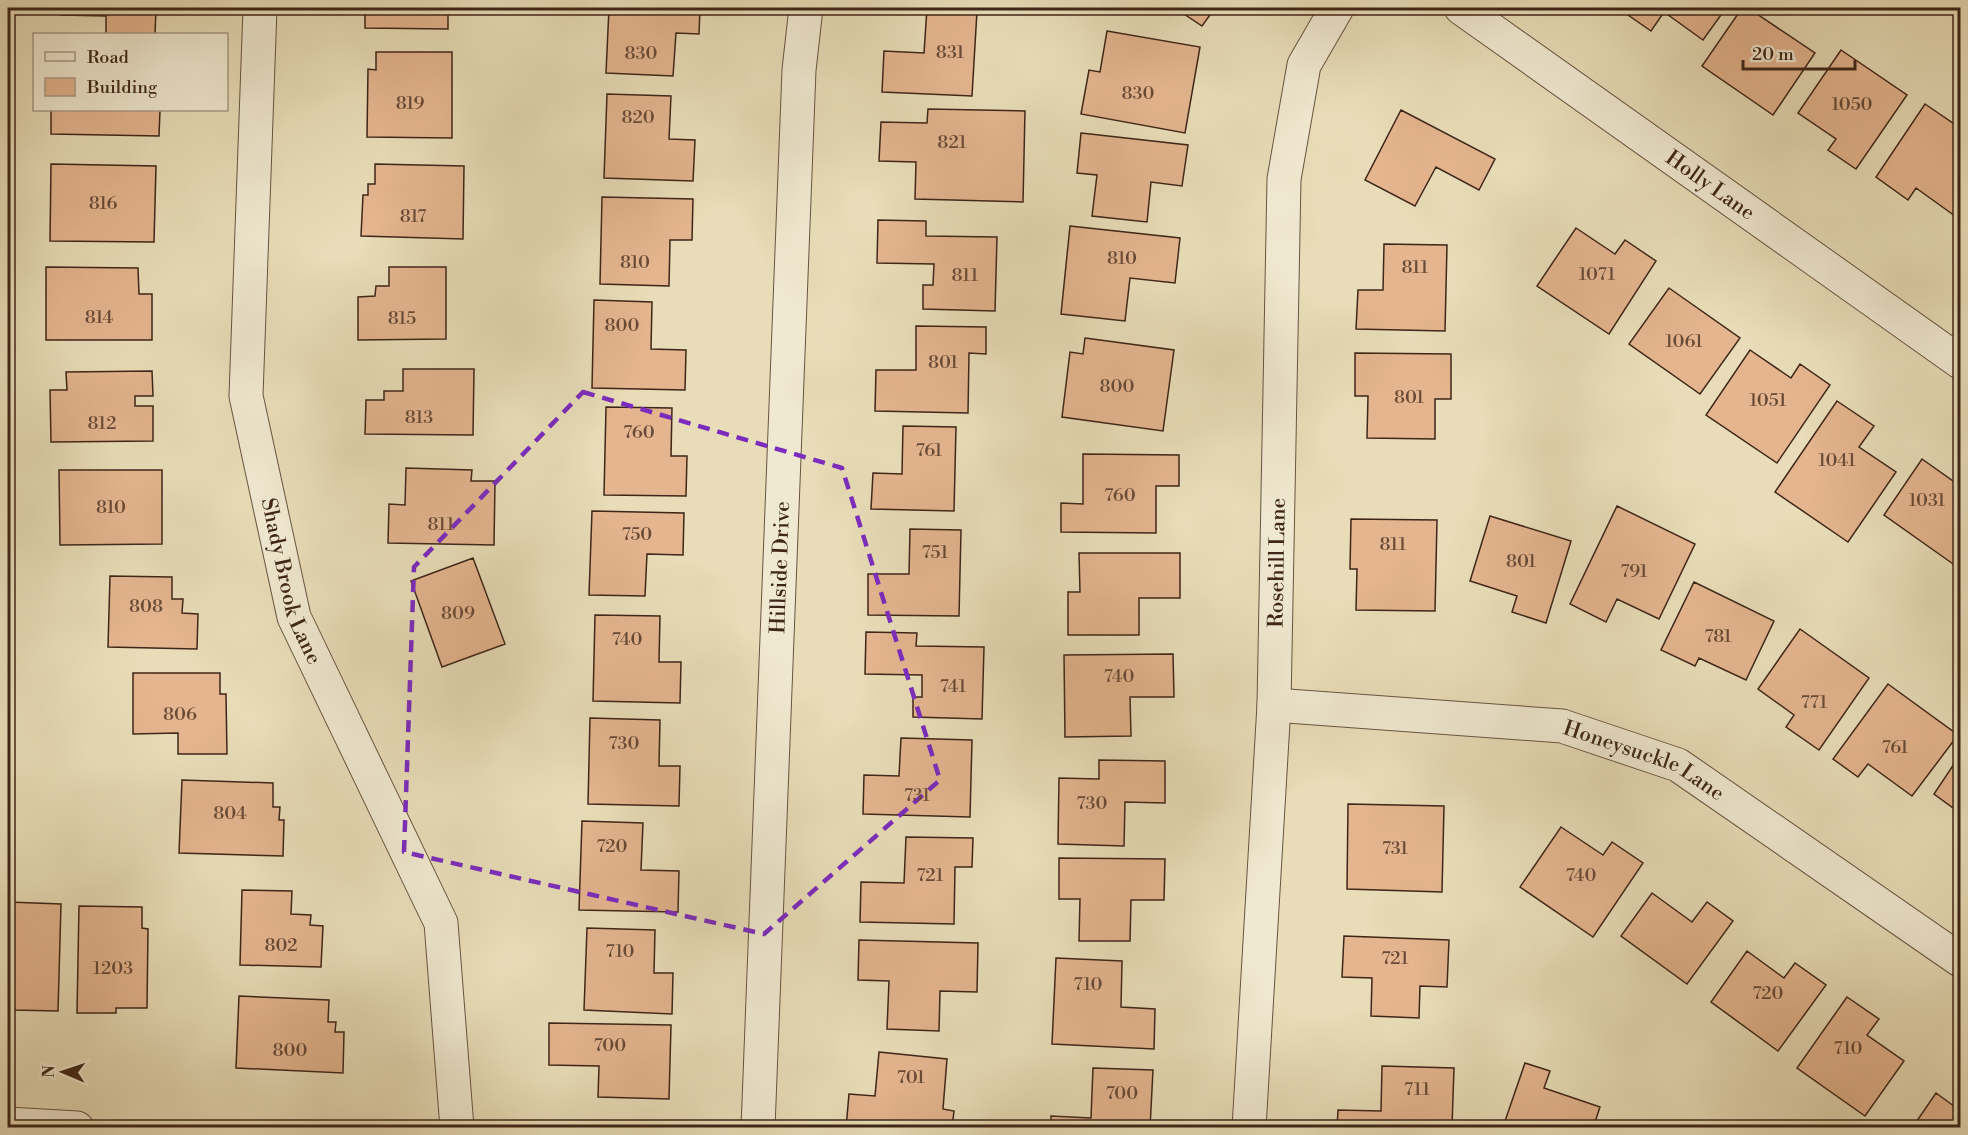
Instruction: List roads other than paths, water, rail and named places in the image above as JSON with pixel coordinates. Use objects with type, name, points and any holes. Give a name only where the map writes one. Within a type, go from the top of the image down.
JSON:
[{"type":"street","name":"Shady Brook Lane","points":[[260,8],[246,396],[294,617],[441,923],[457,1128]]},
{"type":"street","name":"Hillside Drive","points":[[758,1128],[800,70],[806,8]]},
{"type":"street","name":"Rosehill Lane","points":[[1249,1128],[1274,705],[1284,179],[1304,65],[1337,8]]},
{"type":"street","name":"Holly Lane","points":[[1461,8],[1960,362]]},
{"type":"street","name":"Honeysuckle Lane","points":[[1274,705],[1562,726],[1678,765],[1960,960]]},
{"type":"street","points":[[8,1124],[77,1128]]}]
